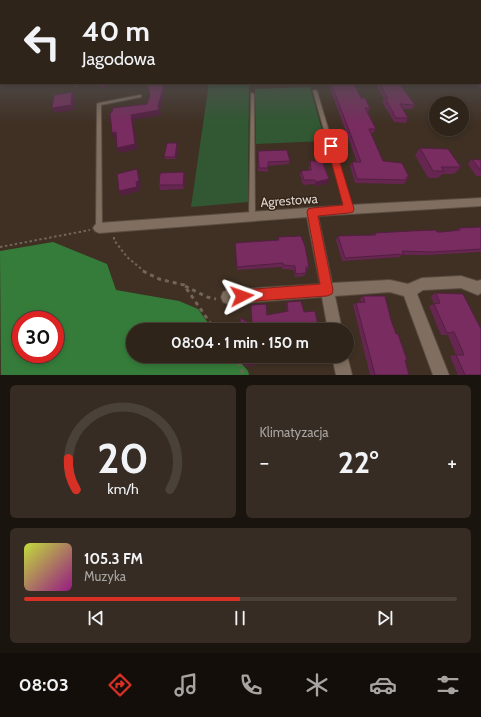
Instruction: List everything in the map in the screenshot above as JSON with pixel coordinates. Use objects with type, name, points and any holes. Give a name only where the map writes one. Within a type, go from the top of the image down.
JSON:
[{"type":"street","name":"Agrestowa","points":[[99,228],[349,209],[481,202]]},
{"type":"street","points":[[312,212],[334,323]]},
{"type":"street","points":[[228,297],[390,286],[409,292],[422,284],[461,282],[480,290]]},
{"type":"street","points":[[409,292],[441,375]]},
{"type":"street","points":[[341,363],[344,375]]},
{"type":"lane","points":[[315,91],[349,209]]},
{"type":"lane","points":[[252,94],[252,217]]},
{"type":"lane","points":[[99,228],[99,104],[140,96]]},
{"type":"path","points":[[114,227],[114,240],[120,245],[125,255],[139,269],[152,278],[184,285],[207,297],[219,300],[228,297]]},
{"type":"path","points":[[0,246],[54,238],[99,228]]},
{"type":"path","points":[[184,285],[210,323]]},
{"type":"path","points":[[238,363],[243,375]]},
{"type":"green space","points":[[208,88],[249,88],[248,202],[191,207]]},
{"type":"green space","points":[[310,88],[325,141],[256,144],[255,89]]},
{"type":"green space","points":[[53,242],[107,264],[116,290],[179,301],[198,309],[208,323],[126,323],[126,363],[241,363],[248,371],[249,375],[1,375],[0,251]]},
{"type":"building","points":[[148,88],[163,88],[158,106],[159,110],[131,115],[135,144],[117,148],[116,132],[112,133],[110,113],[112,112],[113,108],[147,104],[150,95]]},
{"type":"building","points":[[333,88],[356,88],[361,98],[365,98],[370,108],[365,108],[376,129],[369,129],[383,161],[402,163],[409,177],[406,177],[407,180],[357,179],[352,162],[361,162]]},
{"type":"building","points":[[382,88],[402,88],[415,105],[400,104],[408,118],[396,118],[385,98],[388,98]]},
{"type":"building","points":[[72,92],[71,105],[52,108],[54,95]]},
{"type":"building","points":[[167,143],[177,143],[175,157],[164,157]]},
{"type":"building","points":[[420,148],[448,149],[461,167],[441,167],[444,171],[433,171]]},
{"type":"building","points":[[287,150],[290,161],[268,162],[268,168],[259,168],[258,151]]},
{"type":"building","points":[[472,159],[481,160],[481,171]]},
{"type":"building","points":[[310,161],[322,161],[329,179],[316,182],[315,180],[304,180],[301,171],[311,170]]},
{"type":"building","points":[[137,169],[139,181],[136,182],[137,187],[119,191],[117,174]]},
{"type":"building","points":[[184,172],[183,185],[159,185],[160,173]]},
{"type":"building","points":[[481,227],[481,249],[432,252],[402,251],[404,254],[345,258],[338,236],[376,235],[375,233],[436,230],[437,232],[442,232],[460,230],[459,228]]},
{"type":"building","points":[[301,236],[305,246],[309,267],[306,267],[306,273],[296,274],[295,266],[283,265],[283,263],[237,267],[235,243],[279,240],[278,237]]},
{"type":"building","points":[[436,293],[463,294],[481,329],[481,375],[465,375],[456,355],[464,355],[454,332],[447,333],[434,304],[440,303]]},
{"type":"building","points":[[363,296],[385,296],[391,320],[396,334],[398,334],[407,360],[405,360],[409,375],[375,375],[356,303],[365,302]]},
{"type":"building","points":[[301,301],[304,312],[315,311],[318,323],[252,323],[251,305],[266,304],[267,315],[288,311],[287,302]]},
{"type":"building","points":[[240,318],[250,323],[240,323]]},
{"type":"building","points":[[244,363],[257,364],[244,365]]},
{"type":"route","points":[[242,296],[327,290],[312,212],[349,209],[331,146]]}]
